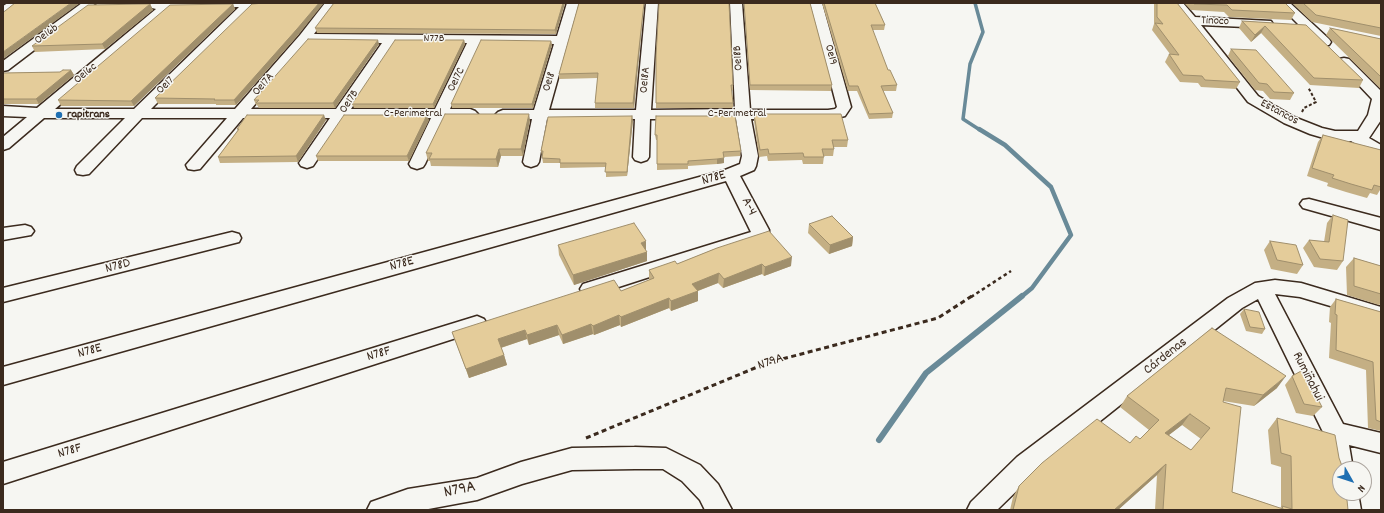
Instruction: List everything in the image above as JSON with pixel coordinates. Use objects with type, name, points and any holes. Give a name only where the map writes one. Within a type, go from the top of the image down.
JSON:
[{"type":"street","points":[[3,12],[16,3]]},
{"type":"street","name":"Oe17","points":[[83,170],[137,114],[250,3]]},
{"type":"street","points":[[146,5],[265,3]]},
{"type":"street","name":"Oe17A","points":[[194,165],[305,38],[330,3]]},
{"type":"street","name":"Oe18","points":[[531,162],[540,115],[573,3]]},
{"type":"street","name":"Oe18A","points":[[641,157],[652,3]]},
{"type":"street","name":"Oe18B","points":[[736,3],[743,114]]},
{"type":"street","name":"Oe19","points":[[816,3],[844,107]]},
{"type":"street","name":"Estancos","points":[[1177,3],[1253,99],[1302,126],[1330,135],[1356,137]]},
{"type":"street","points":[[1283,3],[1375,93],[1379,99],[1376,115],[1370,127],[1365,134],[1356,137]]},
{"type":"street","name":"Oe16c","points":[[3,145],[169,4]]},
{"type":"street","name":"Oe16b","points":[[3,67],[93,5]]},
{"type":"street","name":"Tinoco","points":[[1192,21],[1276,24]]},
{"type":"street","points":[[1292,25],[1329,30]]},
{"type":"street","name":"N77B","points":[[305,38],[563,40]]},
{"type":"street","name":"Oe17B","points":[[307,164],[391,39]]},
{"type":"street","name":"Oe17C","points":[[417,164],[476,39]]},
{"type":"street","name":"C-Perimetral","points":[[3,111],[137,114],[828,115],[840,113],[844,107]]},
{"type":"street","name":"N78E","points":[[3,376],[731,174],[748,166],[750,156],[743,114]]},
{"type":"street","points":[[1356,137],[1381,152]]},
{"type":"street","name":"A-4","points":[[573,294],[760,235],[760,230],[731,174]]},
{"type":"street","points":[[1310,204],[1381,224]]},
{"type":"street","points":[[3,234],[24,231]]},
{"type":"street","name":"N78D","points":[[3,296],[232,238]]},
{"type":"street","name":"Cárdenas","points":[[980,510],[1026,465],[1235,303],[1262,288],[1275,287],[1301,290],[1381,314]]},
{"type":"street","name":"Rumiñahui","points":[[1262,288],[1335,432],[1340,461]]},
{"type":"street","name":"N78F","points":[[3,473],[497,318]]},
{"type":"street","points":[[1335,432],[1381,443]]},
{"type":"street","name":"N79A","points":[[380,510],[408,501],[477,489],[521,473],[572,460],[635,458],[666,459],[691,472],[709,492],[720,510]]},
{"type":"path","points":[[1302,126],[1301,113],[1304,108],[1316,102],[1308,87]]},
{"type":"path","name":"N79A","points":[[585,438],[767,363],[938,318],[1011,272]]},
{"type":"building","points":[[15,3],[71,3],[3,52],[3,12]]},
{"type":"building","points":[[319,3],[234,100],[155,98],[252,4]]},
{"type":"building","points":[[334,3],[563,3],[555,30],[315,28]]},
{"type":"building","points":[[579,3],[644,3],[633,103],[595,103],[598,73],[559,74]]},
{"type":"building","points":[[659,3],[729,3],[733,85],[731,85],[733,103],[656,103],[656,56]]},
{"type":"building","points":[[744,3],[810,3],[832,85],[750,85]]},
{"type":"building","points":[[824,3],[875,3],[885,25],[871,25],[888,70],[890,70],[897,85],[881,86],[893,113],[869,114],[858,86],[849,86]]},
{"type":"building","points":[[1157,3],[1177,3],[1240,82],[1205,80],[1202,76],[1183,75],[1169,54],[1179,55],[1155,23],[1163,24],[1157,17]]},
{"type":"building","points":[[1194,3],[1285,3],[1295,13],[1232,10],[1227,5]]},
{"type":"building","points":[[1303,3],[1381,3],[1381,28],[1316,15]]},
{"type":"building","points":[[150,4],[102,44],[32,46],[88,5]]},
{"type":"building","points":[[233,4],[131,101],[58,100],[170,5]]},
{"type":"building","points":[[1242,21],[1306,25],[1363,80],[1314,78],[1265,26],[1255,35]]},
{"type":"building","points":[[1330,28],[1381,39],[1381,77]]},
{"type":"building","points":[[308,39],[378,40],[333,103],[256,103],[259,100],[254,100]]},
{"type":"building","points":[[395,40],[464,40],[433,104],[352,104]]},
{"type":"building","points":[[481,40],[551,41],[532,104],[451,104]]},
{"type":"building","points":[[1231,49],[1256,50],[1294,93],[1274,92],[1267,84],[1259,83]]},
{"type":"building","points":[[63,70],[71,70],[36,99],[3,99],[3,73],[60,72]]},
{"type":"building","points":[[445,114],[529,114],[521,149],[499,149],[496,159],[429,159],[432,153],[426,153]]},
{"type":"building","points":[[754,114],[841,114],[848,140],[832,140],[834,149],[822,149],[824,157],[804,157],[803,153],[769,154],[768,149],[760,150]]},
{"type":"building","points":[[247,115],[324,115],[296,156],[218,157],[239,129],[237,129]]},
{"type":"building","points":[[344,115],[427,115],[407,156],[316,156]]},
{"type":"building","points":[[632,116],[627,172],[605,172],[606,163],[560,163],[560,159],[542,158],[543,151],[541,151],[548,117]]},
{"type":"building","points":[[656,116],[735,116],[741,151],[723,152],[724,158],[688,161],[688,164],[657,164],[657,135],[655,135]]},
{"type":"building","points":[[1323,135],[1381,150],[1381,187],[1374,185],[1372,190],[1332,178],[1334,175],[1312,168]]},
{"type":"building","points":[[1333,215],[1348,220],[1343,261],[1320,259],[1309,240],[1329,242]]},
{"type":"building","points":[[832,216],[853,237],[830,245],[809,224]]},
{"type":"building","points":[[634,223],[646,241],[641,243],[647,252],[573,275],[558,245]]},
{"type":"building","points":[[769,231],[792,257],[765,267],[762,264],[724,279],[719,273],[692,284],[698,291],[671,301],[669,298],[621,317],[619,315],[593,326],[591,324],[562,335],[557,325],[527,335],[525,330],[498,339],[504,355],[466,369],[452,332],[614,280],[621,291],[654,278],[649,270],[675,261],[677,264],[717,248]]},
{"type":"building","points":[[1270,241],[1296,245],[1303,265],[1277,260]]},
{"type":"building","points":[[1354,258],[1381,266],[1381,294],[1354,286]]},
{"type":"building","points":[[1336,299],[1381,312],[1381,422],[1376,420],[1373,362],[1336,350]]},
{"type":"building","points":[[1244,309],[1259,312],[1265,329],[1250,327]]},
{"type":"building","points":[[1212,328],[1286,376],[1263,395],[1226,388],[1223,402],[1241,407],[1232,492],[1283,509],[1282,506],[1292,509],[1291,456],[1281,453],[1277,418],[1335,435],[1340,461],[1332,461],[1332,501],[1347,501],[1348,510],[1163,510],[1166,464],[1114,510],[1013,510],[1019,486],[1042,463],[1097,419],[1130,443],[1136,436],[1140,439],[1159,420],[1127,396]],"holes":[[[1190,414],[1210,428],[1191,450],[1165,433]]]},
{"type":"building","points":[[1303,370],[1322,407],[1304,404],[1292,376]]},
{"type":"waterway","points":[[975,3],[983,32],[970,64],[963,119],[980,130]]},
{"type":"waterway","points":[[979,129],[1005,145],[1051,187],[1071,235],[1032,288],[1021,297]]},
{"type":"waterway","points":[[879,440],[926,373],[1022,296]]},
{"type":"place","name":"rapitrans","points":[[59,115]]}]
